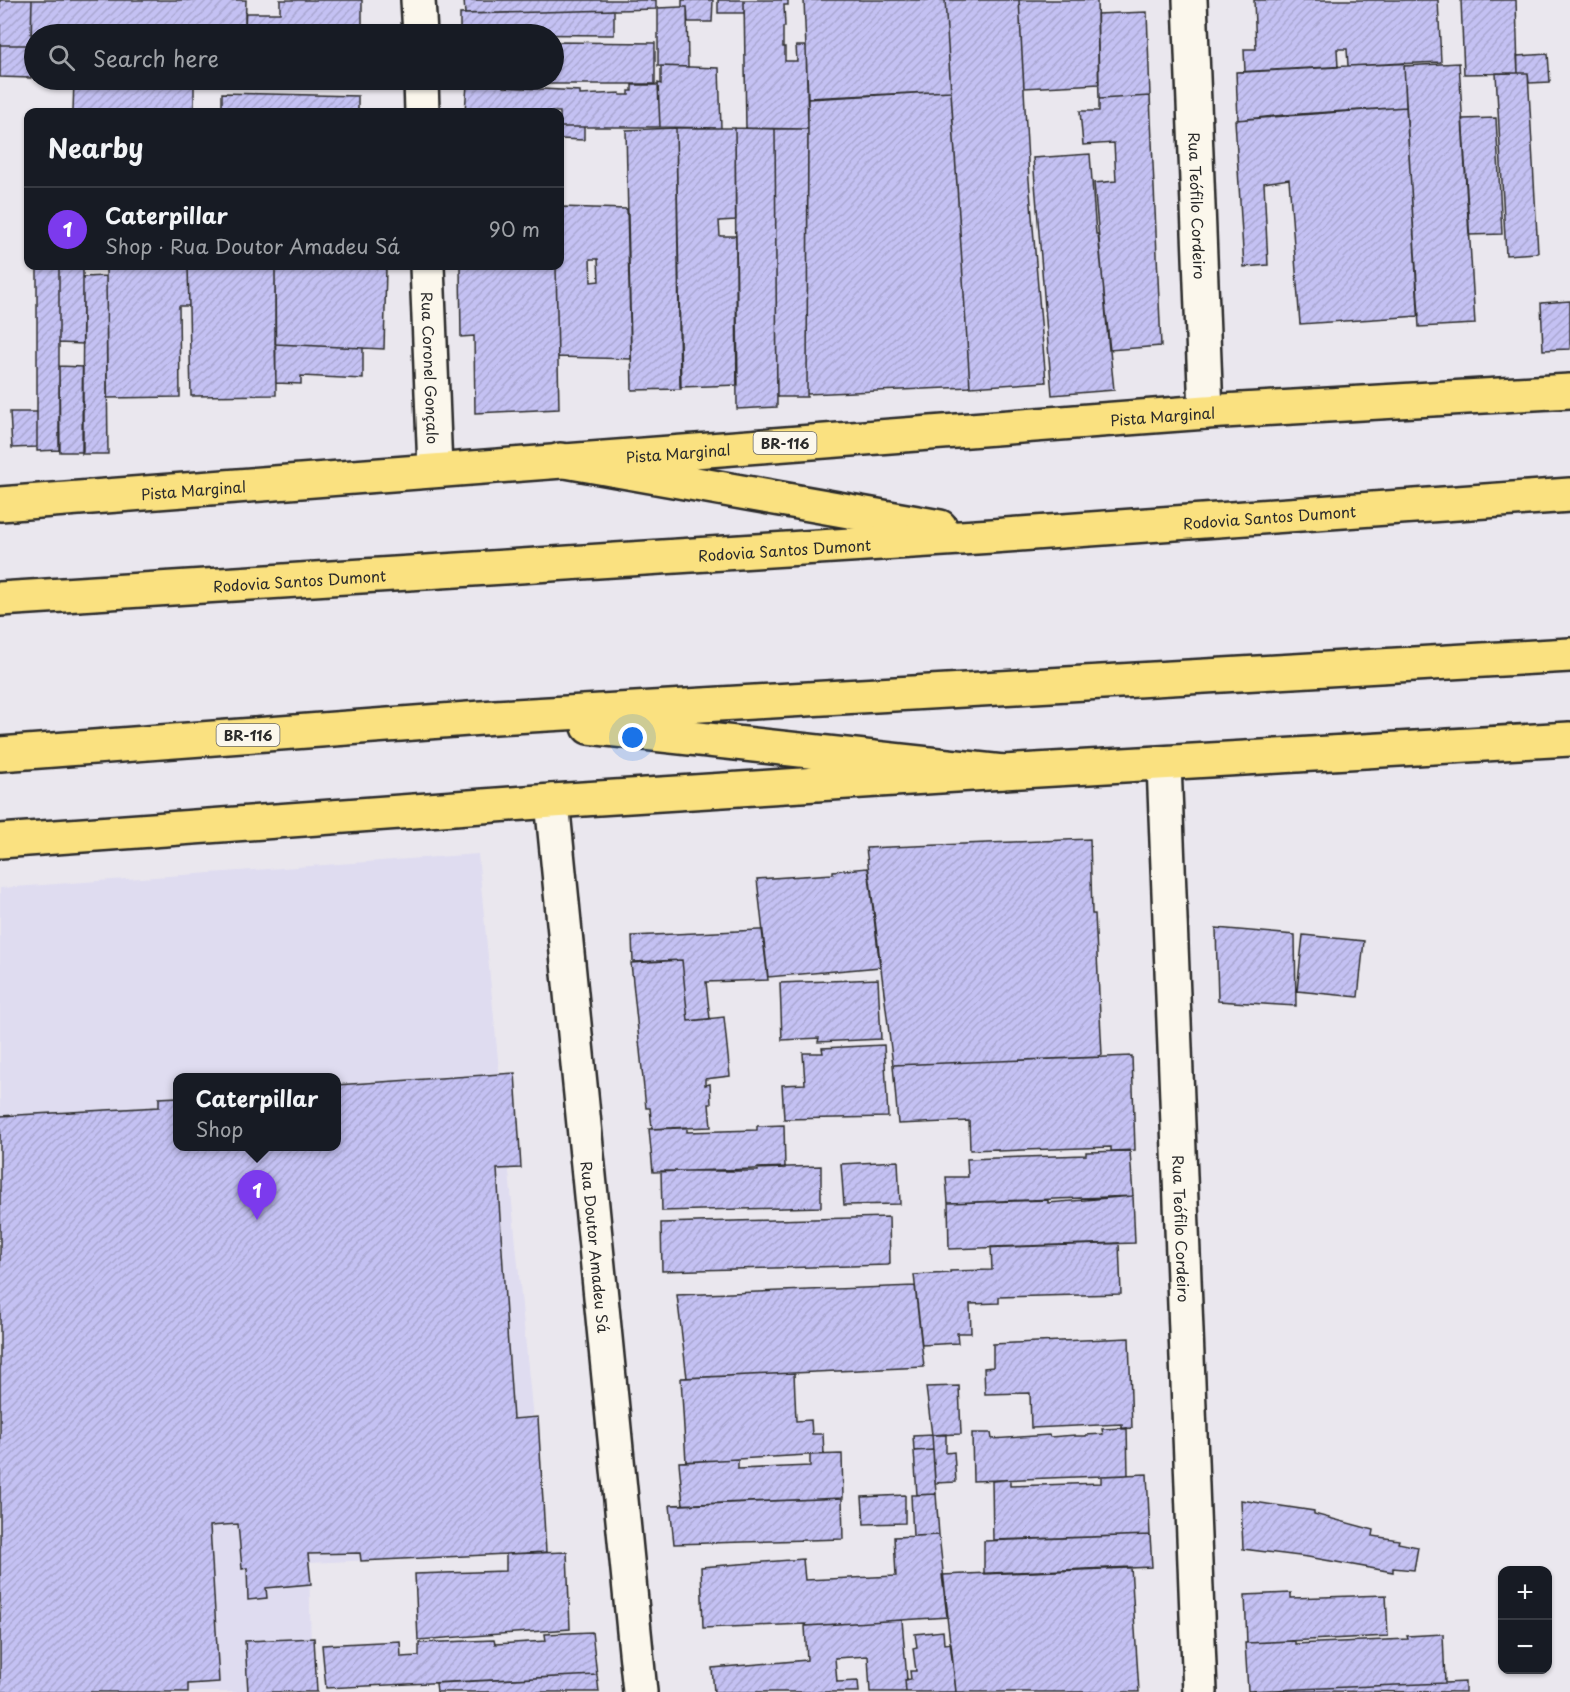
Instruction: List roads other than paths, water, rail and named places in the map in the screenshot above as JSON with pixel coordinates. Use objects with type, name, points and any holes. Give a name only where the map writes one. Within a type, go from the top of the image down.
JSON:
[{"type":"main road","name":"Pista Marginal","points":[[0,504],[435,469],[1206,412],[1570,391]]},
{"type":"main road","points":[[560,460],[992,536]]},
{"type":"main road","name":"Rodovia Santos Dumont","points":[[0,599],[992,536],[1570,495]]},
{"type":"main road","name":"BR-116","points":[[0,754],[495,717],[1570,656]]},
{"type":"main road","points":[[495,717],[1003,772]]},
{"type":"main road","points":[[0,841],[552,801],[1570,739]]},
{"type":"street","points":[[418,0],[419,24]]},
{"type":"street","name":"Rua Teófilo Cordeiro","points":[[1190,0],[1206,412]]},
{"type":"street","points":[[421,90],[422,108]]},
{"type":"street","name":"Rua Coronel Gonçalo","points":[[428,270],[435,469]]},
{"type":"street","name":"Rua Teófilo Cordeiro","points":[[1164,764],[1200,1692]]},
{"type":"street","name":"Rua Doutor Amadeu Sá","points":[[552,801],[640,1692]]},
{"type":"place","name":"Caterpillar","points":[[257,1220]]}]
